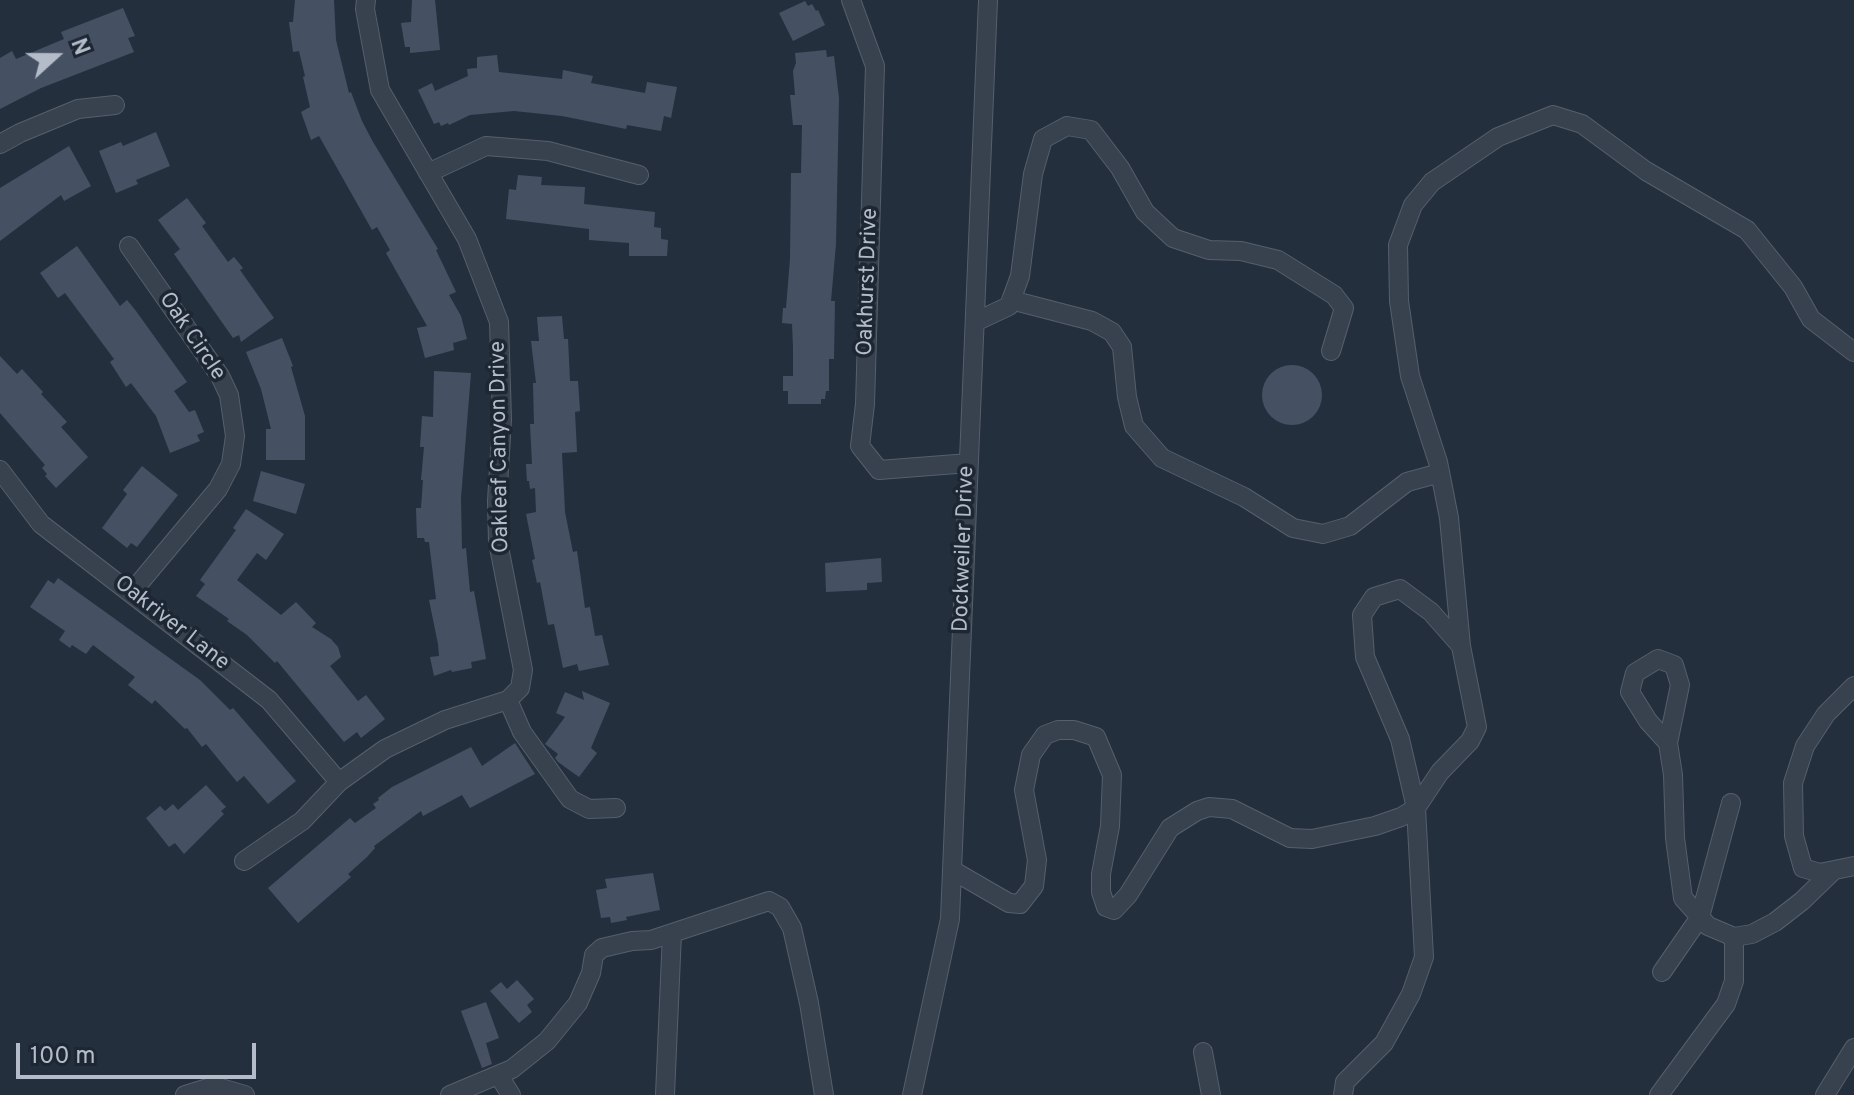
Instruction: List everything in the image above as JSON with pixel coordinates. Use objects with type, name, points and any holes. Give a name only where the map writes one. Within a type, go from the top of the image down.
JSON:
[{"type":"street","name":"Oakleaf Canyon Drive","points":[[366,0],[380,90],[467,239],[499,322],[502,420],[498,542],[523,670],[520,688],[508,700]]},
{"type":"street","name":"Oakhurst Drive","points":[[851,0],[875,66],[865,404],[860,446],[879,470],[969,463]]},
{"type":"street","name":"Dockweiler Drive","points":[[912,1095],[950,919],[988,0]]},
{"type":"street","points":[[0,144],[78,109],[115,105]]},
{"type":"street","points":[[952,870],[1009,903],[1020,904],[1034,886],[1037,860],[1024,790],[1031,755],[1045,735],[1058,730],[1074,730],[1096,737],[1112,775],[1110,826],[1101,874],[1101,892],[1106,907],[1114,910],[1128,895],[1170,828],[1209,807],[1232,809],[1290,838],[1312,839],[1375,826],[1416,808],[1440,772],[1470,741],[1477,727],[1461,646],[1453,548],[1440,473],[1410,376],[1399,301],[1398,245],[1413,205],[1432,182],[1498,137],[1553,115],[1582,124],[1646,171],[1747,230],[1793,287],[1811,319],[1854,352]]},
{"type":"street","points":[[975,322],[1009,306],[1020,276],[1033,174],[1043,139],[1067,126],[1091,130],[1120,168],[1145,212],[1173,238],[1209,250],[1241,251],[1278,260],[1334,295],[1344,308],[1331,351]]},
{"type":"street","points":[[428,173],[486,146],[548,151],[639,175]]},
{"type":"street","name":"Oak Circle","points":[[129,246],[220,376],[229,395],[235,436],[231,464],[218,489],[131,593]]},
{"type":"street","points":[[1011,300],[1092,321],[1112,332],[1122,347],[1127,397],[1134,426],[1162,458],[1244,497],[1293,528],[1323,534],[1350,526],[1407,482],[1440,473]]},
{"type":"street","name":"Oakriver Lane","points":[[0,470],[41,524],[269,700],[339,782]]},
{"type":"street","points":[[1343,1095],[1345,1082],[1384,1043],[1411,994],[1424,957],[1416,808],[1400,739],[1365,657],[1362,615],[1374,597],[1400,589],[1431,612],[1461,646]]},
{"type":"street","points":[[1854,686],[1826,714],[1805,746],[1793,783],[1794,836],[1803,868],[1820,873],[1854,866]]},
{"type":"street","points":[[244,861],[302,821],[339,782],[385,749],[445,720],[508,700],[522,732],[570,799],[589,809],[616,808]]},
{"type":"street","points":[[1668,743],[1683,898],[1708,926],[1734,937],[1752,934],[1775,922],[1802,901],[1834,870]]},
{"type":"street","points":[[1662,972],[1700,917],[1731,803]]},
{"type":"street","points":[[450,1095],[499,1076],[537,1050],[571,1013],[585,989],[596,952],[608,946],[651,940],[769,901],[780,907],[792,928],[809,1003],[824,1095]]},
{"type":"street","points":[[665,1095],[672,933]]},
{"type":"street","points":[[1659,1095],[1726,1004],[1734,981],[1734,937]]},
{"type":"street","points":[[1825,1095],[1854,1048]]},
{"type":"street","points":[[1203,1052],[1211,1095]]},
{"type":"street","points":[[499,1076],[511,1095]]},
{"type":"street","points":[[185,1095],[214,1086],[245,1095]]},
{"type":"building","points":[[295,0],[334,0],[336,40],[349,93],[373,142],[438,249],[456,292],[449,295],[461,316],[467,339],[453,343],[454,350],[425,358],[417,328],[427,326],[386,253],[390,250],[377,227],[372,230],[319,136],[311,140],[301,112],[310,107],[305,76],[299,51],[293,52],[289,22],[293,22]]},
{"type":"building","points":[[412,0],[435,0],[440,50],[410,53],[410,47],[405,47],[401,23],[411,22]]},
{"type":"building","points":[[805,1],[808,6],[812,4],[818,10],[825,25],[793,41],[779,13]]},
{"type":"building","points":[[123,8],[135,36],[128,38],[134,52],[41,88],[0,109],[0,58],[12,51],[16,59],[64,39],[61,32]]},
{"type":"building","points":[[826,50],[827,57],[834,56],[839,98],[836,244],[831,301],[835,301],[834,359],[829,359],[829,391],[826,391],[825,399],[821,399],[821,404],[788,404],[788,391],[783,391],[783,376],[793,376],[792,324],[782,323],[790,259],[791,173],[801,173],[802,125],[793,125],[790,95],[795,95],[795,53]]},
{"type":"building","points":[[497,55],[499,72],[562,79],[563,70],[593,76],[591,83],[645,93],[647,82],[677,87],[671,118],[664,116],[661,131],[627,125],[626,129],[562,116],[514,111],[470,115],[449,125],[434,124],[418,90],[432,83],[435,91],[468,76],[467,69],[477,68],[477,57]]},
{"type":"building","points":[[156,132],[170,166],[136,180],[138,184],[116,193],[99,151],[121,142],[123,146]]},
{"type":"building","points":[[69,146],[91,186],[64,201],[61,195],[0,241],[0,188]]},
{"type":"building","points":[[518,175],[542,177],[541,185],[585,187],[584,204],[655,212],[654,227],[661,228],[661,239],[668,240],[667,256],[629,256],[629,243],[589,240],[589,229],[506,219],[509,189],[516,190]]},
{"type":"building","points":[[187,198],[206,223],[202,226],[228,262],[234,257],[274,318],[241,342],[239,335],[233,338],[174,254],[180,249],[158,220]]},
{"type":"building","points":[[77,246],[120,306],[127,300],[136,311],[187,382],[174,391],[189,412],[195,410],[204,432],[197,435],[200,441],[170,453],[156,416],[131,383],[126,387],[110,362],[114,359],[65,293],[58,298],[40,273]]},
{"type":"building","points":[[562,316],[564,339],[568,339],[570,381],[578,381],[580,411],[575,412],[577,452],[562,453],[565,512],[573,552],[577,551],[585,608],[590,607],[595,636],[602,635],[609,665],[579,671],[577,664],[563,668],[554,624],[548,625],[540,582],[537,583],[532,560],[535,559],[526,514],[536,512],[535,488],[530,489],[527,481],[526,464],[532,464],[530,424],[534,424],[533,383],[536,383],[531,341],[539,341],[537,317]]},
{"type":"building","points":[[282,338],[293,366],[305,416],[305,460],[266,460],[266,429],[271,429],[261,389],[246,352]]},
{"type":"building","points":[[0,356],[17,374],[22,369],[43,392],[41,394],[67,422],[61,427],[88,457],[56,488],[45,476],[47,474],[42,468],[45,465],[0,413]]},
{"type":"building","points":[[1292,365],[1313,374],[1322,395],[1313,416],[1292,425],[1271,416],[1262,395],[1271,374]]},
{"type":"building","points":[[434,371],[471,373],[461,498],[462,549],[466,548],[470,592],[474,591],[486,659],[471,662],[472,668],[434,676],[430,657],[439,656],[429,600],[436,599],[429,542],[417,538],[416,508],[421,508],[423,480],[424,447],[420,447],[422,416],[433,417]]},
{"type":"building","points":[[142,466],[178,495],[137,547],[131,543],[127,548],[102,528],[127,494],[123,490]]},
{"type":"building","points":[[261,471],[305,484],[296,514],[253,501]]},
{"type":"building","points":[[246,509],[284,534],[266,560],[257,553],[237,580],[281,615],[296,602],[316,623],[312,627],[338,647],[341,657],[330,666],[358,701],[366,695],[385,719],[361,738],[357,732],[344,742],[277,661],[275,663],[247,635],[227,621],[229,619],[196,596],[205,584],[200,580],[236,530],[233,528]]},
{"type":"building","points":[[881,558],[882,582],[867,583],[867,590],[826,592],[825,563]]},
{"type":"building","points":[[58,578],[200,680],[230,710],[233,708],[296,781],[268,804],[244,776],[237,782],[206,744],[202,747],[187,728],[155,700],[152,704],[128,685],[135,677],[93,645],[86,654],[59,640],[65,631],[30,607],[48,580],[54,584]]},
{"type":"building","points":[[582,691],[610,703],[591,748],[597,753],[579,777],[558,762],[555,758],[558,754],[545,744],[565,717],[556,713],[565,692],[584,700]]},
{"type":"building","points":[[515,743],[535,774],[470,808],[462,795],[423,816],[421,811],[374,846],[348,874],[351,877],[298,923],[268,888],[350,818],[355,823],[376,808],[373,804],[392,787],[471,747],[482,766]]},
{"type":"building","points":[[206,785],[226,807],[221,811],[224,814],[184,854],[175,843],[169,847],[146,818],[160,806],[165,811],[173,804],[178,810]]},
{"type":"building","points":[[653,873],[660,910],[611,923],[610,917],[601,918],[596,890],[607,888],[605,879]]},
{"type":"building","points":[[517,980],[534,999],[527,1005],[532,1012],[519,1023],[490,991],[501,982],[507,989]]},
{"type":"building","points":[[486,1002],[499,1038],[486,1043],[492,1064],[482,1068],[461,1011]]}]
